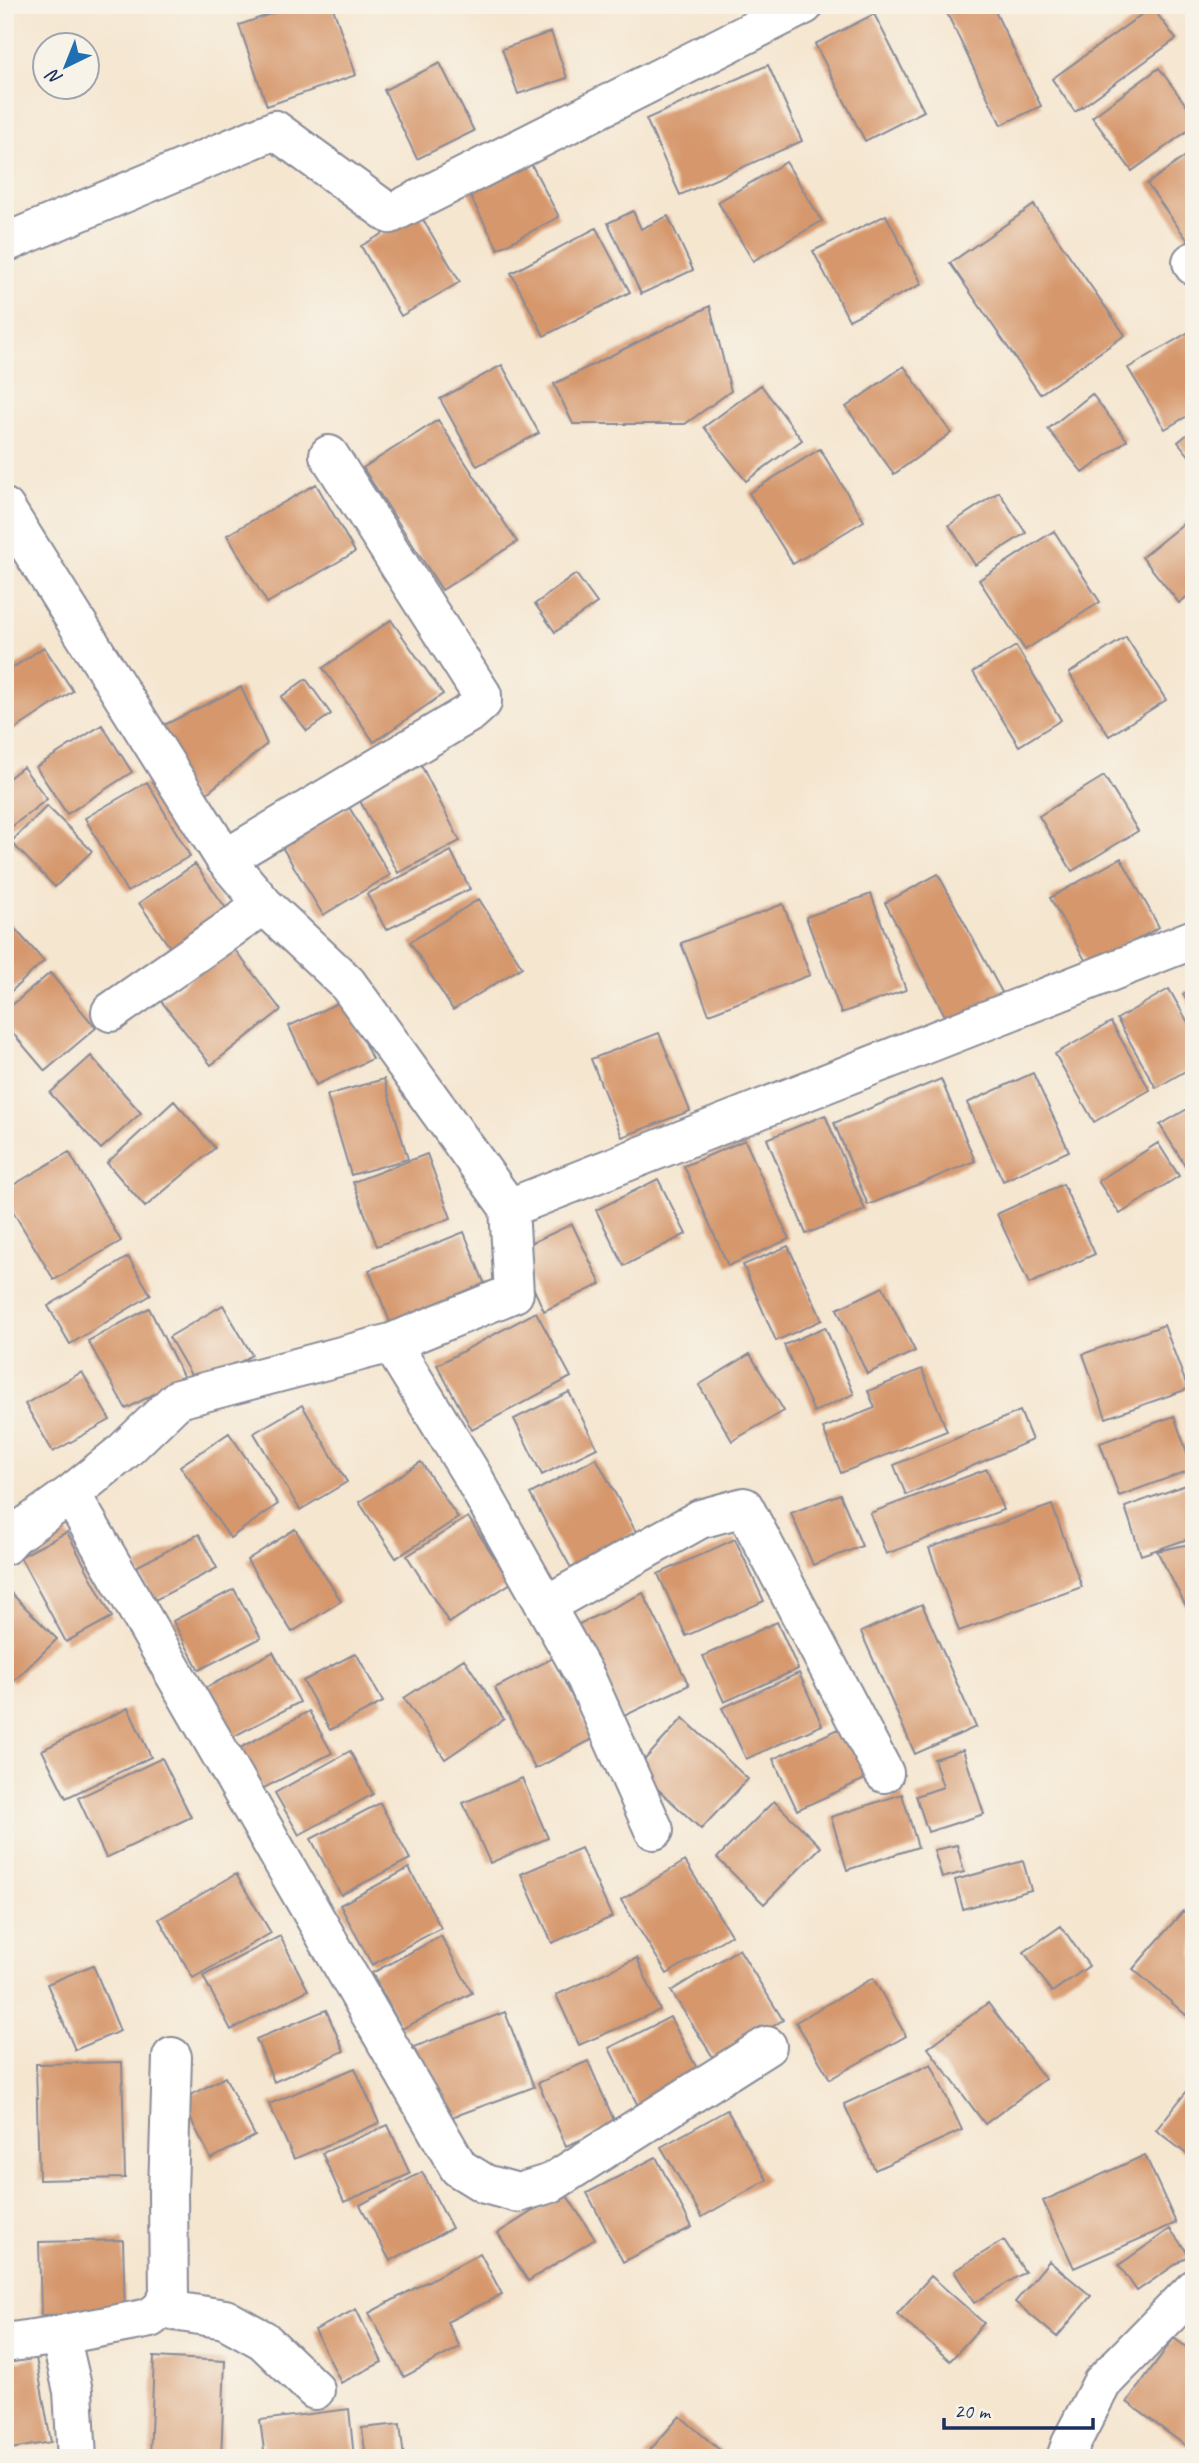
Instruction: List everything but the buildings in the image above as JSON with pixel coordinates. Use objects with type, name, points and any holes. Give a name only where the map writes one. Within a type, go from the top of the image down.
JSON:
[{"type":"street","points":[[5,243],[275,130],[390,214],[804,5]]},
{"type":"street","points":[[225,859],[471,712],[482,702],[482,695],[329,454]]},
{"type":"street","points":[[5,508],[225,859],[264,905],[347,983],[509,1208],[514,1293],[391,1343],[178,1399],[122,1452],[71,1494],[8,1533]]},
{"type":"street","points":[[111,1012],[264,905]]},
{"type":"street","points":[[509,1208],[1194,939]]},
{"type":"street","points":[[391,1343],[473,1477],[586,1678],[654,1830]]},
{"type":"street","points":[[71,1494],[459,2168],[485,2184],[518,2193],[551,2183],[767,2046]]},
{"type":"street","points":[[546,1605],[700,1519],[744,1507],[884,1773]]},
{"type":"street","points":[[5,2343],[60,2336],[150,2318],[161,2309],[169,2296],[168,2193],[172,2056]]},
{"type":"street","points":[[1066,2458],[1102,2383],[1194,2289]]},
{"type":"street","points":[[161,2309],[225,2319],[263,2340],[315,2390]]},
{"type":"street","points":[[60,2336],[73,2391],[77,2458]]}]
